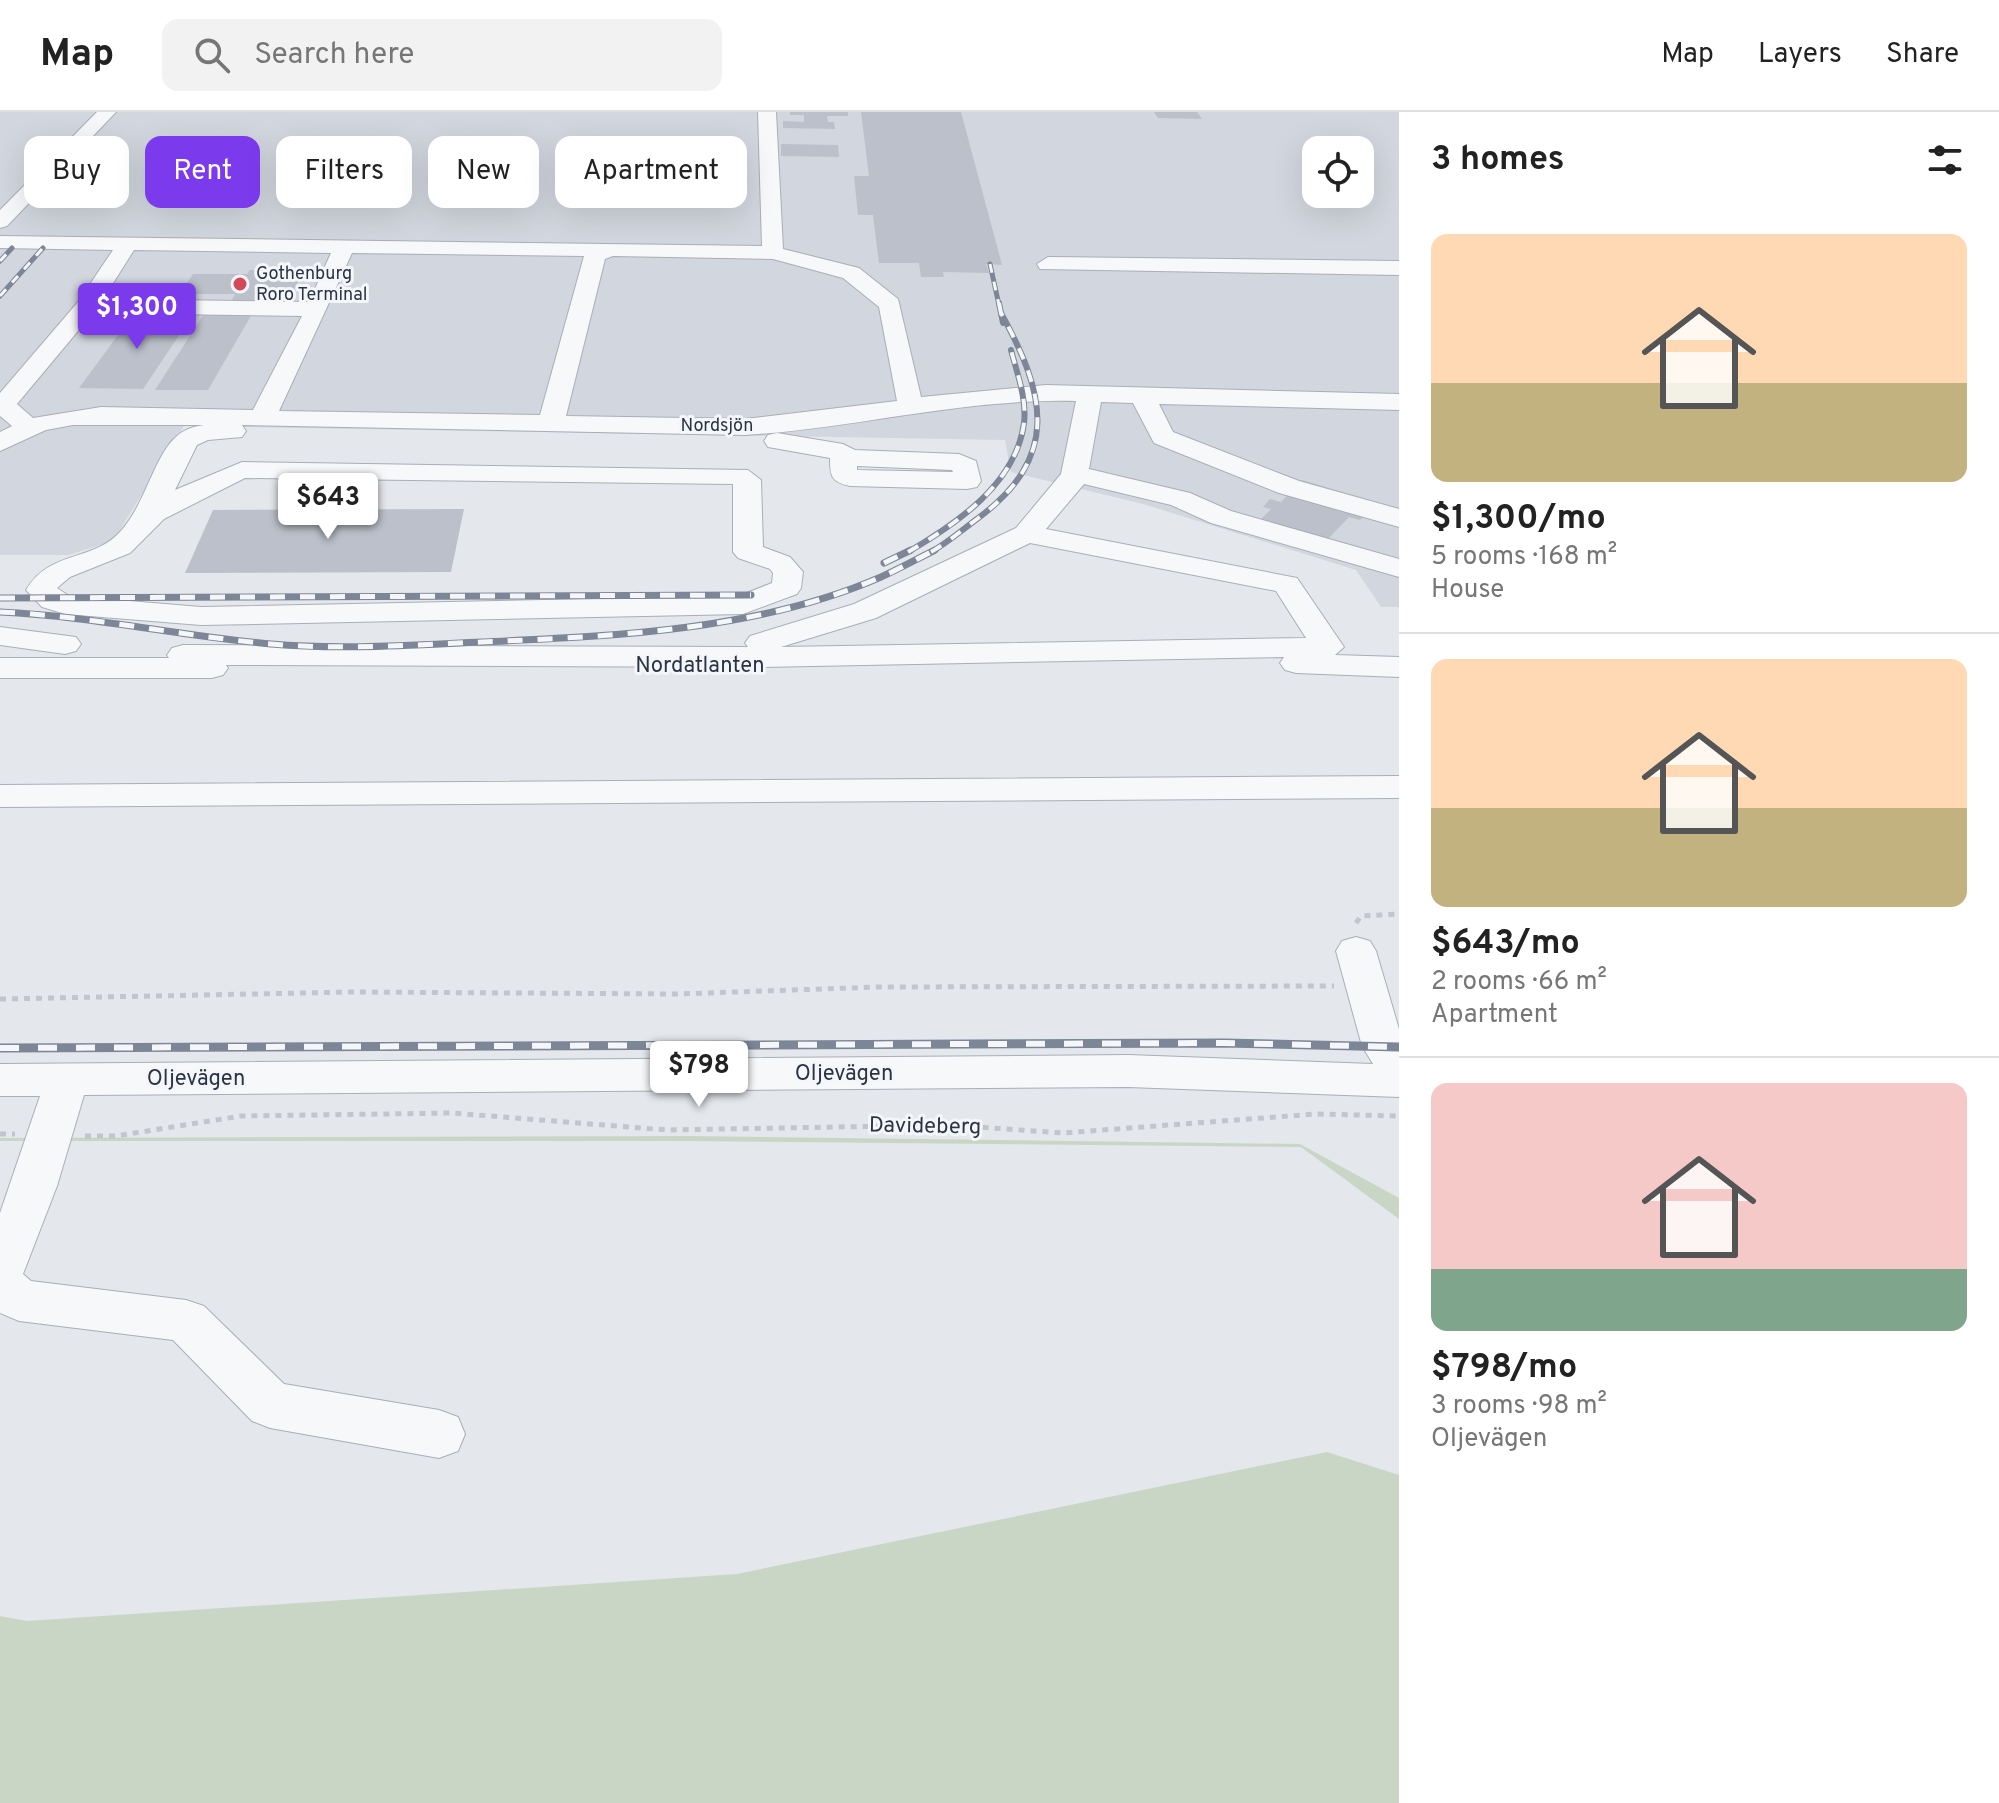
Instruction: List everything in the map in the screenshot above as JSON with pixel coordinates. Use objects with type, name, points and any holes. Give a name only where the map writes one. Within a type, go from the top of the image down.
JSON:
[{"type":"street","points":[[0,222],[107,112]]},
{"type":"street","points":[[767,112],[773,253]]},
{"type":"street","points":[[0,242],[773,253],[851,273],[890,304],[911,408]]},
{"type":"street","points":[[27,426],[3,405],[87,306],[128,243]]},
{"type":"street","points":[[262,418],[317,309],[344,247]]},
{"type":"street","points":[[551,424],[596,252]]},
{"type":"street","points":[[1048,264],[1399,268]]},
{"type":"street","points":[[87,306],[317,309]]},
{"type":"street","points":[[760,657],[759,644],[865,611],[1026,534],[1069,486],[1075,474],[1090,394]]},
{"type":"street","name":"Nordsjön","points":[[0,443],[27,426],[67,417],[101,415],[745,427],[800,425],[988,396],[1090,394],[1396,403]]},
{"type":"street","points":[[1142,396],[1163,437],[1289,487],[1392,516]]},
{"type":"street","points":[[148,517],[215,480],[242,470],[725,474],[747,480],[748,552],[780,563],[788,572],[786,588],[743,605],[201,616],[65,605],[53,601],[41,590],[48,579],[65,568],[129,542],[148,517],[182,445],[199,432],[764,440],[811,444],[843,452],[844,458]]},
{"type":"street","points":[[1075,474],[1180,499],[1221,517],[1399,568]]},
{"type":"street","points":[[0,636],[183,655],[760,657],[1328,647],[1286,584],[1026,534]]},
{"type":"street","points":[[183,655],[200,637],[201,616]]},
{"type":"street","name":"Nordatlanten","points":[[0,668],[1320,663],[1399,667]]},
{"type":"street","points":[[0,796],[1399,787]]},
{"type":"street","points":[[1363,972],[1383,1046],[1399,1070]]},
{"type":"street","name":"Oljevägen","points":[[0,1080],[1128,1071],[1399,1081]]},
{"type":"street","points":[[0,1271],[34,1186],[67,1080]]},
{"type":"street","points":[[0,1283],[19,1300],[186,1321],[270,1405],[439,1434]]},
{"type":"path","points":[[0,999],[353,992],[678,994],[1363,972]]},
{"type":"path","name":"Davideberg","points":[[0,1134],[116,1136],[241,1116],[452,1113],[667,1130],[949,1125],[1063,1133],[1316,1114],[1399,1116]]},
{"type":"shaded area","points":[[0,112],[1399,112],[1399,607],[1381,607],[1356,570],[1143,504],[1011,472],[1005,440],[184,426],[113,541],[69,555],[0,555]]},
{"type":"green space","points":[[691,1136],[1300,1144],[1399,1198],[1399,1219],[1301,1147],[690,1141],[0,1141],[0,1138]]},
{"type":"green space","points":[[1327,1452],[1399,1475],[1399,1803],[0,1803],[0,1616],[27,1621],[737,1574]]},
{"type":"building","points":[[790,112],[848,112],[848,116],[827,116],[828,122],[834,122],[835,129],[783,128],[783,121],[804,122],[804,115],[790,115]]},
{"type":"building","points":[[861,112],[961,112],[1002,265],[986,264],[989,273],[943,272],[944,277],[921,277],[919,263],[879,263],[873,215],[858,215],[854,176],[869,176]]},
{"type":"building","points":[[1154,112],[1197,112],[1202,119],[1158,118]]},
{"type":"building","points":[[781,144],[838,145],[839,157],[781,156]]},
{"type":"building","points":[[250,270],[312,270],[309,276],[301,276],[289,300],[232,300],[235,294],[180,294],[193,274],[247,274]]},
{"type":"building","points":[[135,312],[194,313],[143,389],[79,388]]},
{"type":"building","points":[[204,314],[252,314],[208,390],[155,390]]},
{"type":"building","points":[[1302,480],[1368,500],[1360,508],[1368,511],[1360,520],[1349,517],[1327,540],[1260,520],[1271,509],[1263,507],[1270,499],[1281,502]]},
{"type":"building","points":[[464,509],[451,572],[185,573],[213,510]]},
{"type":"railway","points":[[0,261],[12,248]]},
{"type":"railway","points":[[0,296],[43,248]]},
{"type":"railway","points":[[990,264],[999,305]]},
{"type":"railway","points":[[999,303],[1001,313]]},
{"type":"railway","points":[[931,552],[1004,496],[1023,472],[1033,448],[1037,424],[1035,398],[1028,371],[1001,313]]},
{"type":"railway","points":[[1001,313],[1003,323]]},
{"type":"railway","points":[[908,552],[964,515],[981,500],[1009,465],[1019,445],[1025,414],[1011,350]]},
{"type":"railway","points":[[884,563],[911,550]]},
{"type":"railway","points":[[931,552],[935,550]]},
{"type":"railway","points":[[0,612],[297,646],[376,646],[583,637],[685,628],[785,609],[881,577],[931,552]]},
{"type":"railway","points":[[0,598],[751,595]]},
{"type":"railway","points":[[0,1048],[1224,1043],[1399,1047]]},
{"type":"place","name":"Gothenburg Roro Terminal","points":[[240,284]]}]
